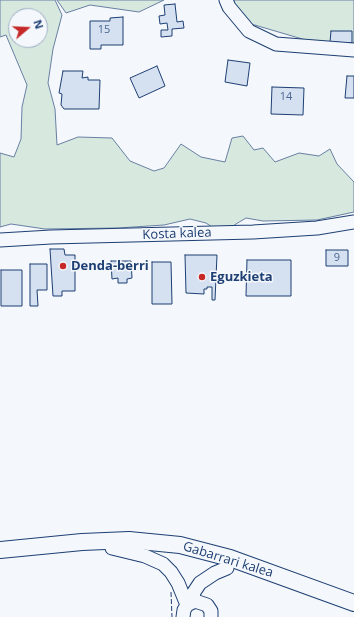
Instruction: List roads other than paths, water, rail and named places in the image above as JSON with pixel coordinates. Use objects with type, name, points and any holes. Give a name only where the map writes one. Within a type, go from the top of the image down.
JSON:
[{"type":"main road","name":"Gabarrari kalea","points":[[0,550],[89,542],[130,540],[158,542],[206,551],[354,603]]},
{"type":"main road","name":"Gabarrari kalea","points":[[26,548],[112,548],[157,551],[178,555],[227,568],[354,614]]},
{"type":"main road","points":[[227,568],[239,568],[276,581],[289,580]]},
{"type":"street","points":[[226,0],[229,8],[249,30],[276,44],[354,50]]},
{"type":"street","name":"Kosta kalea","points":[[0,240],[51,237],[253,232],[316,228],[354,222]]},
{"type":"street","name":"Gabarrari kalea","points":[[112,548],[145,556],[163,564],[171,572],[178,583],[187,608]]},
{"type":"street","points":[[187,608],[200,583],[211,575],[227,568]]},
{"type":"street","points":[[187,608],[199,601],[206,605],[211,612],[211,617]]},
{"type":"place","name":"Denda-berri","points":[[63,266]]},
{"type":"place","name":"Eguzkieta","points":[[202,277]]}]
